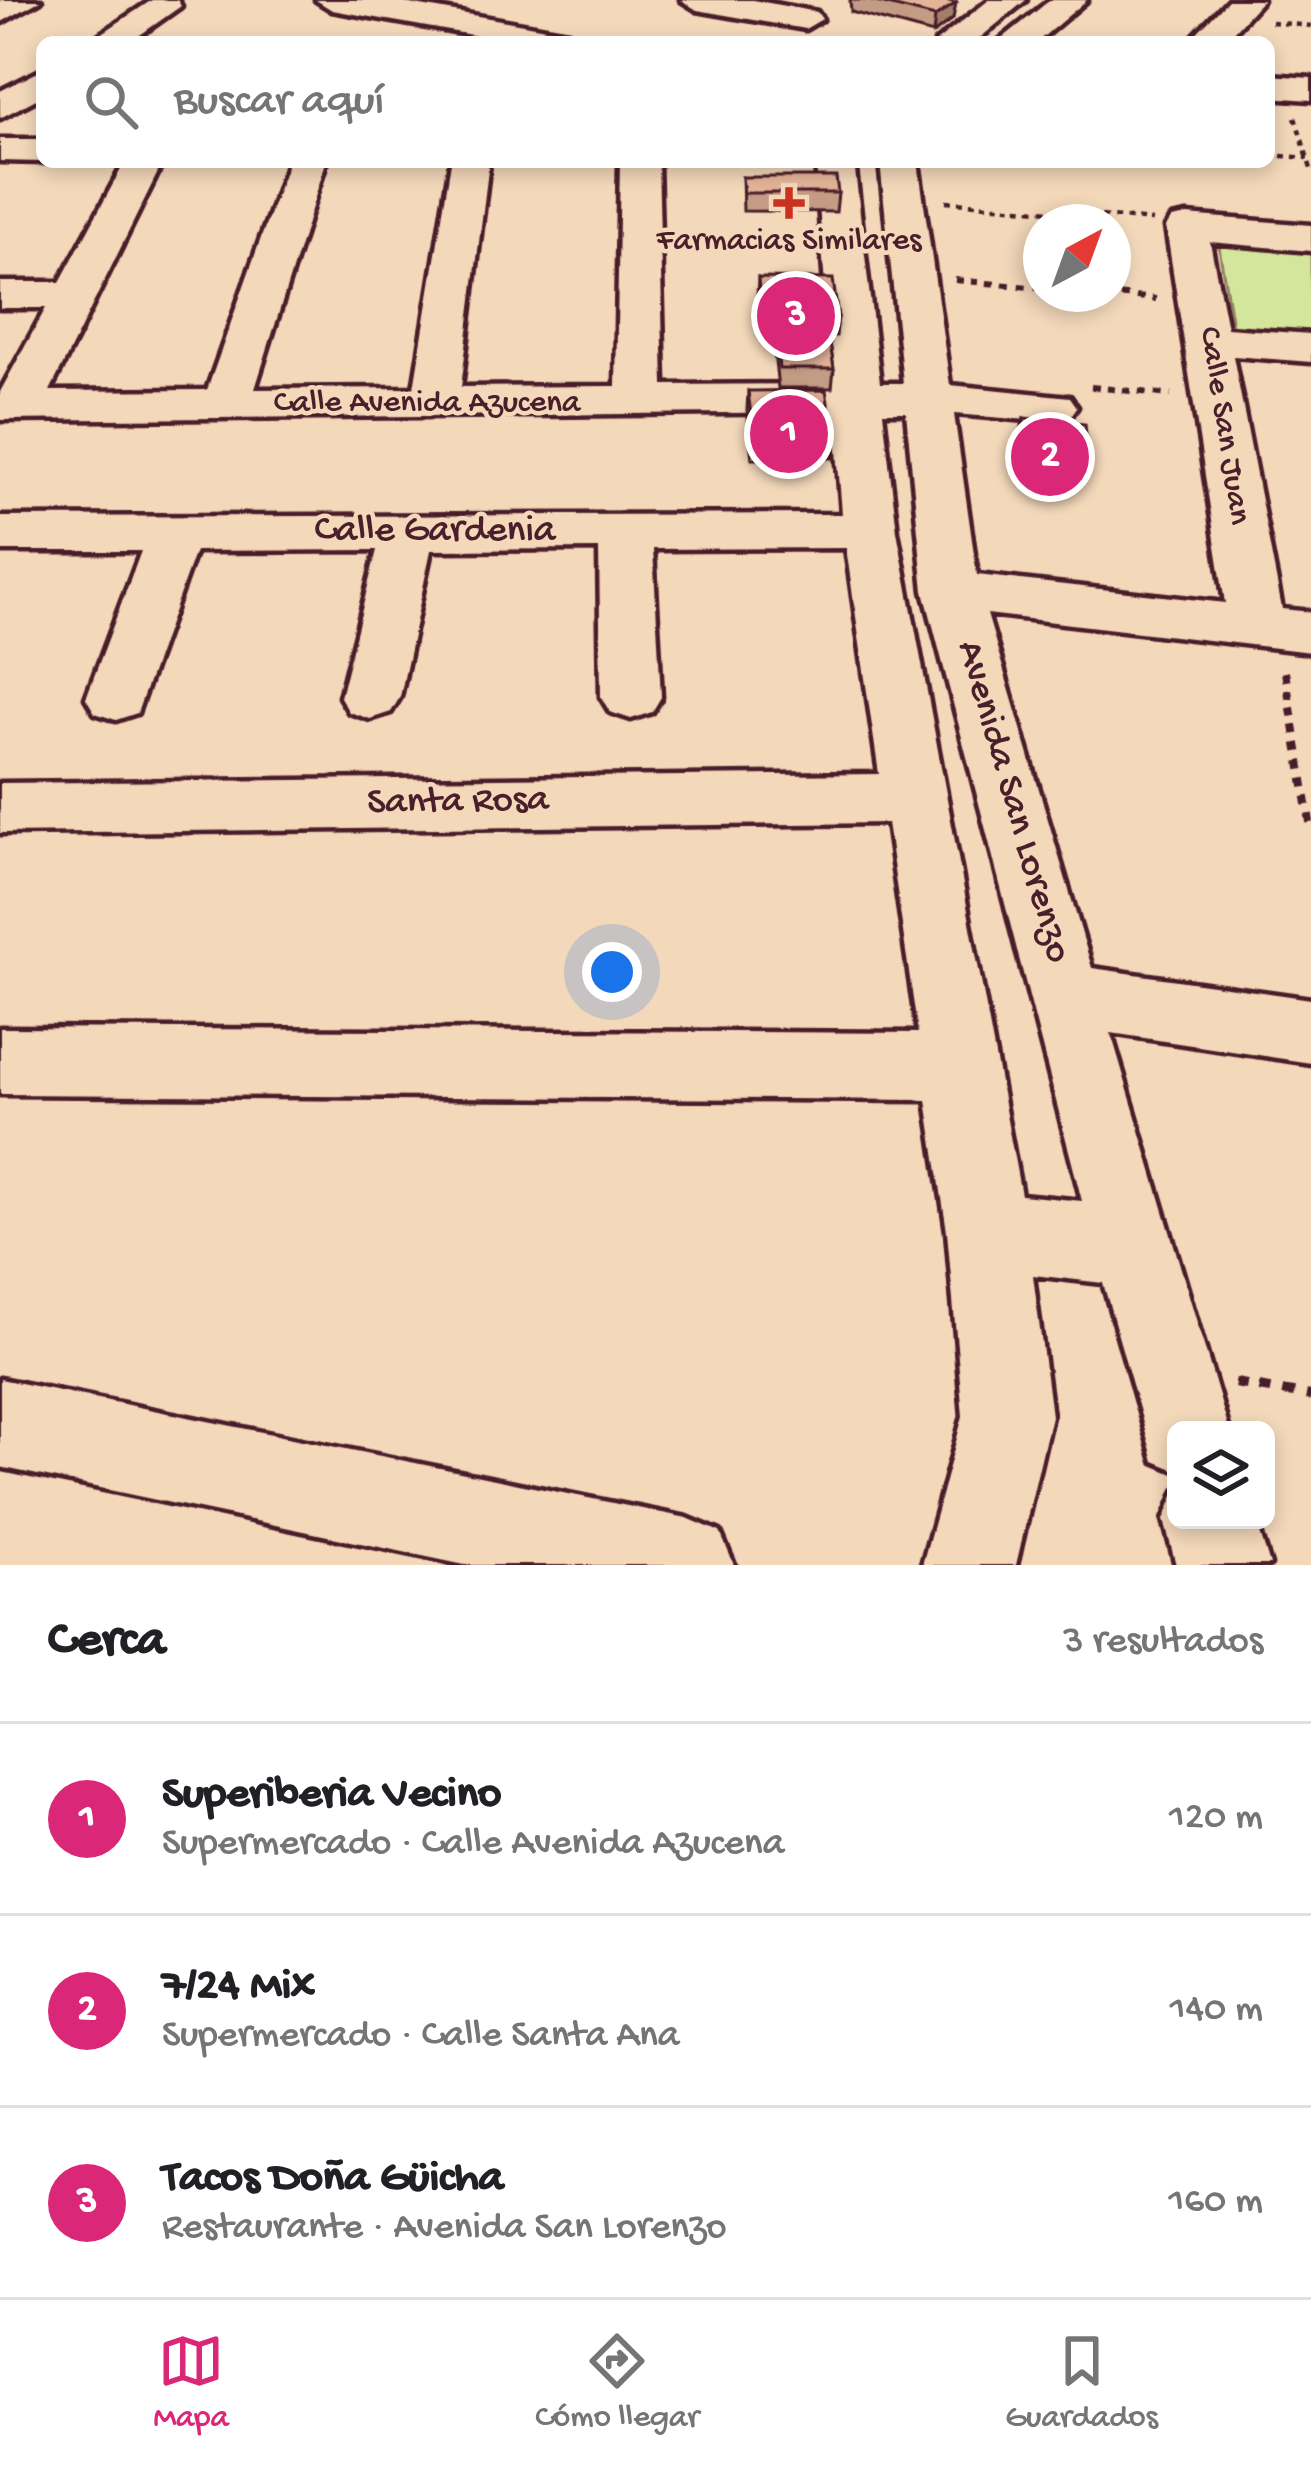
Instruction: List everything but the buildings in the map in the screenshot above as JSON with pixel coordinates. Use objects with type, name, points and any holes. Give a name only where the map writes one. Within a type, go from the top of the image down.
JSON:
[{"type":"street","points":[[0,14],[25,0]]},
{"type":"street","points":[[332,0],[534,36]]},
{"type":"street","points":[[477,26],[509,0]]},
{"type":"street","points":[[697,0],[798,14]]},
{"type":"street","points":[[961,36],[1010,0]]},
{"type":"street","points":[[1023,36],[1071,0]]},
{"type":"street","points":[[1211,36],[1246,0]]},
{"type":"street","points":[[116,36],[165,6]]},
{"type":"street","points":[[12,105],[36,86]]},
{"type":"street","points":[[0,150],[36,151]]},
{"type":"street","points":[[9,406],[141,168]]},
{"type":"street","points":[[226,405],[305,168]]},
{"type":"street","points":[[435,404],[469,168]]},
{"type":"street","points":[[639,168],[640,402]]},
{"type":"street","name":"Avenida San Lorenzo","points":[[835,168],[854,401],[870,531],[987,1231],[1007,1416],[969,1565]]},
{"type":"street","name":"Avenida San Lorenzo","points":[[901,180],[952,591],[1182,1421]]},
{"type":"street","points":[[1186,227],[1311,238]]},
{"type":"street","name":"Calle San Juan","points":[[1186,227],[1220,400],[1282,629]]},
{"type":"street","points":[[0,295],[73,295]]},
{"type":"street","points":[[1210,341],[1311,348]]},
{"type":"street","name":"Calle Avenida Azucena","points":[[9,406],[925,397],[1053,406]]},
{"type":"street","name":"Calle Gardenia","points":[[0,534],[870,531]]},
{"type":"street","points":[[370,697],[408,532]]},
{"type":"street","points":[[625,532],[631,697]]},
{"type":"street","points":[[116,698],[174,533]]},
{"type":"street","points":[[952,591],[1282,629]]},
{"type":"street","name":"Santa Rosa","points":[[0,808],[916,798]]},
{"type":"street","points":[[1068,996],[1311,1031]]},
{"type":"street","points":[[0,1061],[961,1067]]},
{"type":"street","points":[[987,1231],[1131,1246]]},
{"type":"street","points":[[0,1424],[687,1565]]},
{"type":"street","points":[[1213,1529],[1223,1565]]},
{"type":"path","points":[[1288,87],[1311,169]]},
{"type":"path","points":[[1275,155],[1307,158]]},
{"type":"path","points":[[901,180],[1186,227]]},
{"type":"path","points":[[912,275],[1023,286]]},
{"type":"path","points":[[1053,406],[1053,382],[1220,400]]},
{"type":"path","points":[[1282,629],[1311,828]]},
{"type":"green space","points":[[1218,241],[1311,249],[1311,339],[1233,332]]},
{"type":"place","name":"Farmacias Similares","points":[[789,203]]},
{"type":"place","name":"Tacos Doña Güicha","points":[[796,316]]},
{"type":"place","name":"Superiberia Vecino","points":[[789,434]]},
{"type":"place","name":"7/24 Mix","points":[[1050,457]]}]
